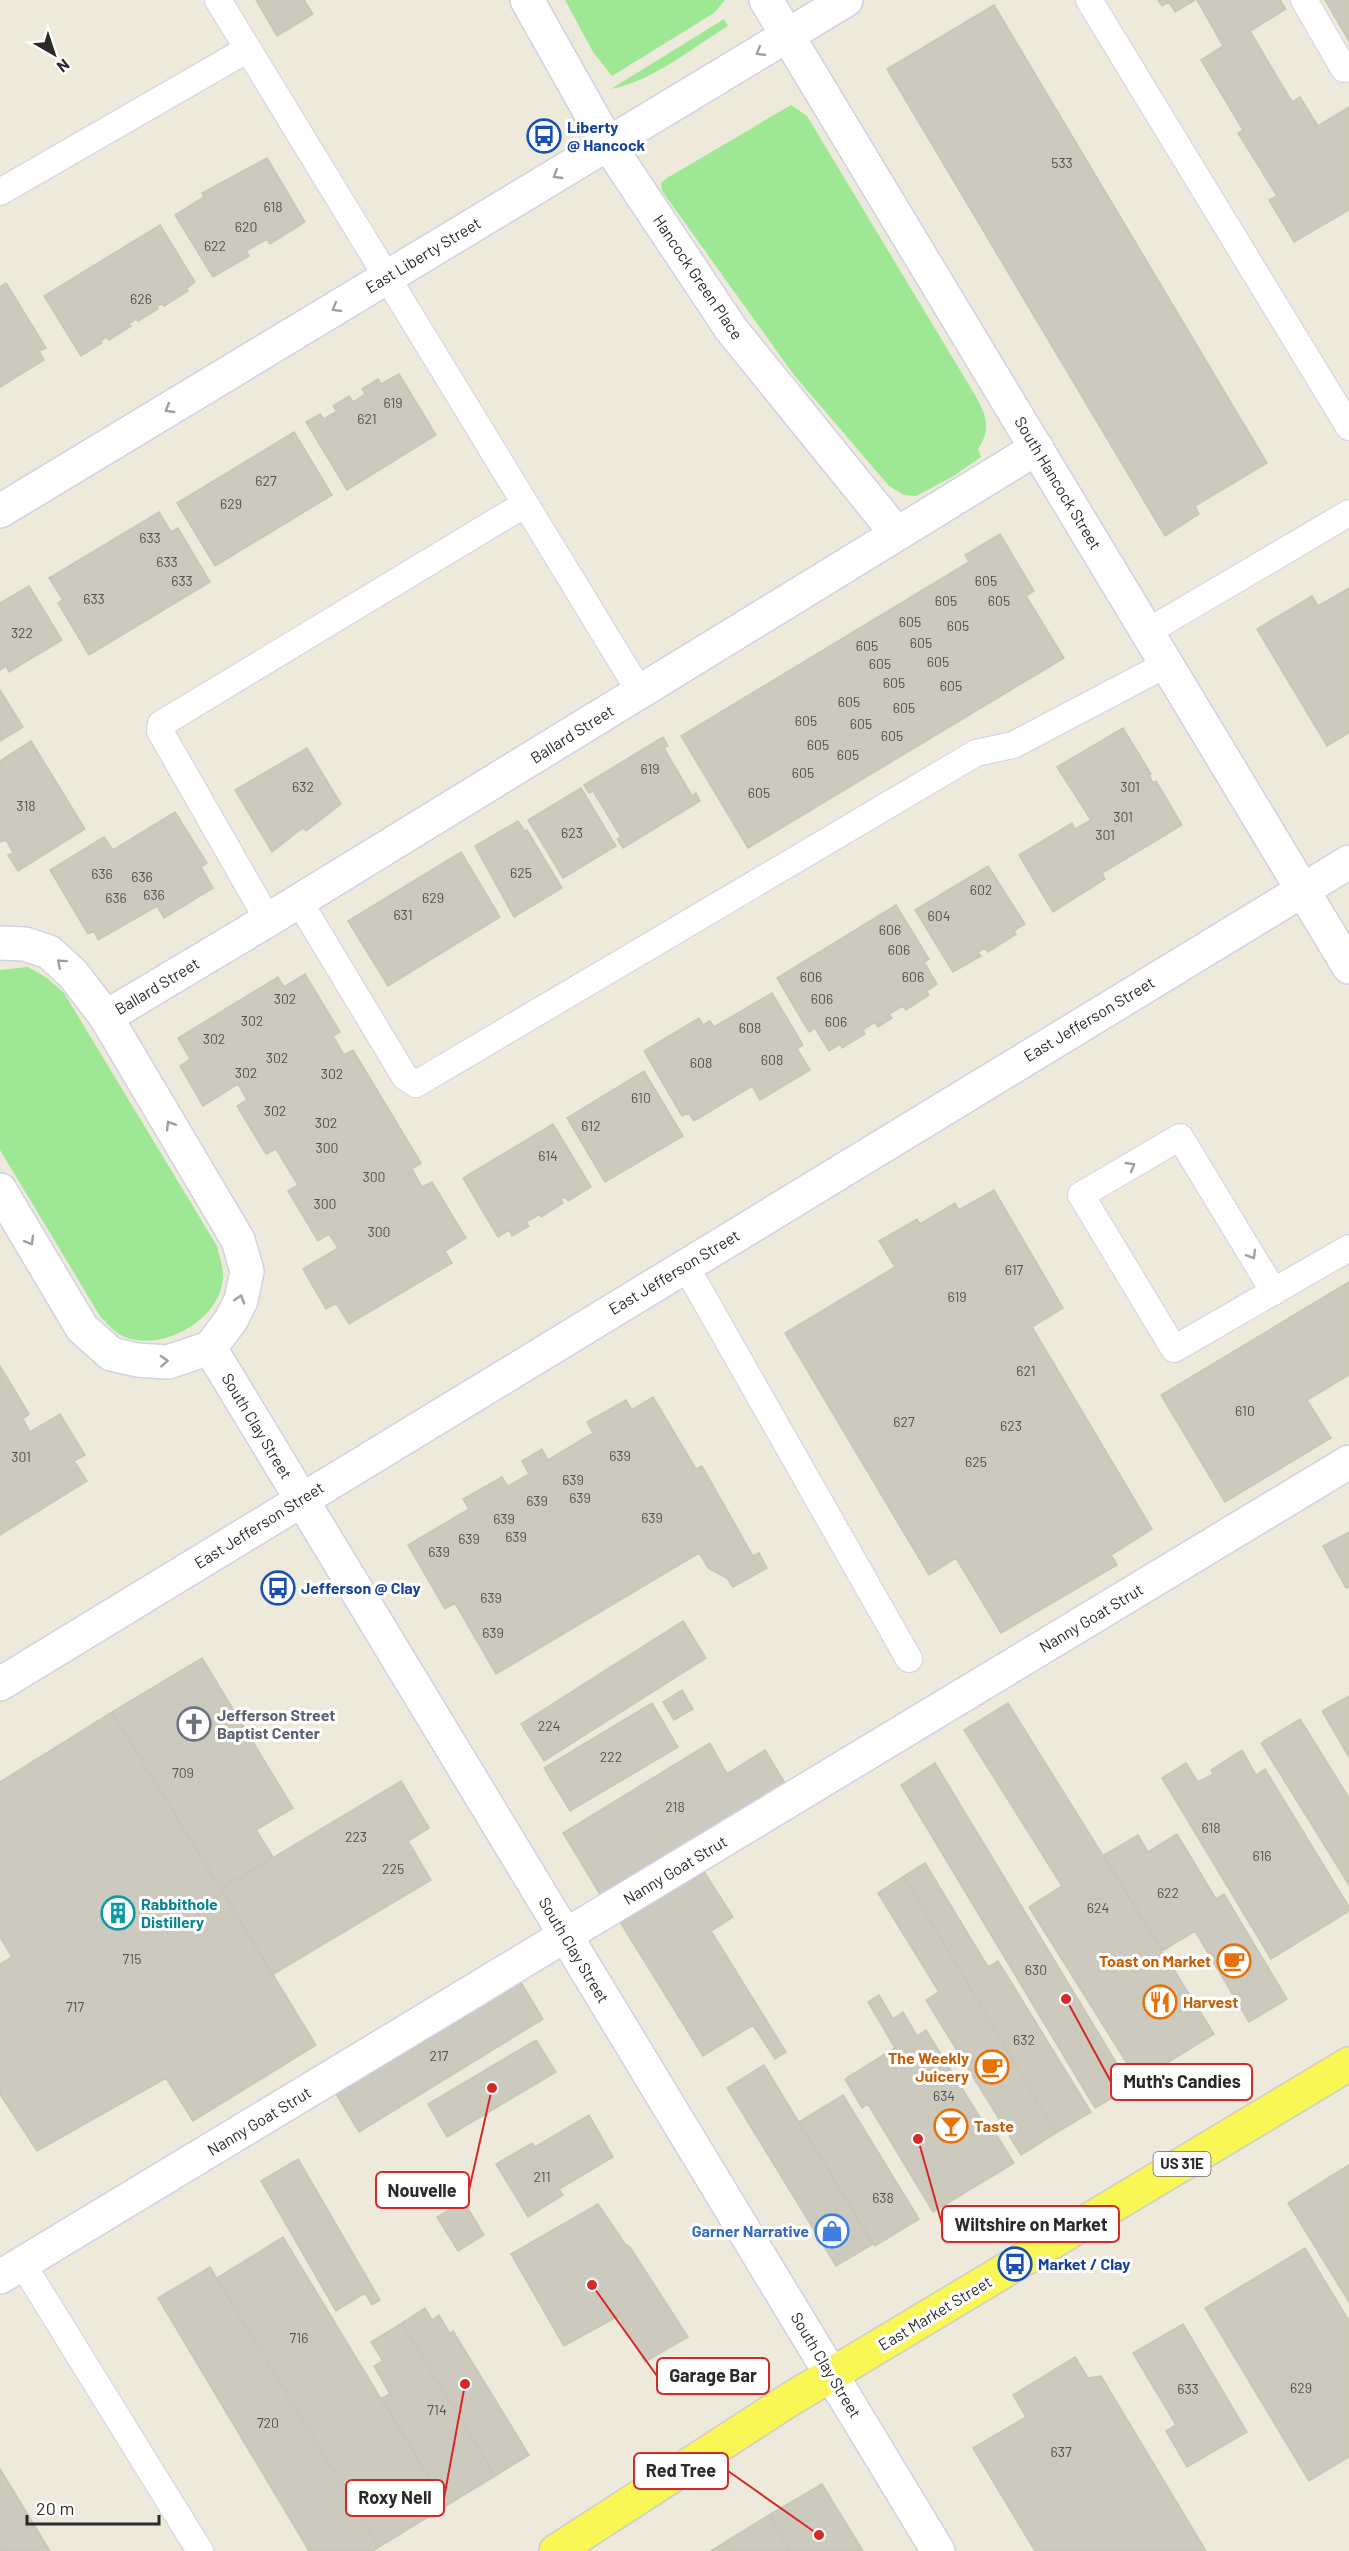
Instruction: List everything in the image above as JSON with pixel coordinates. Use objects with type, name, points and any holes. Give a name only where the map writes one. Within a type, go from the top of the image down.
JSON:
[{"type":"main road","name":"East Market Street","points":[[556,2551],[831,2375],[1349,2064]]},
{"type":"street","name":"Hancock Green Place","points":[[527,0],[608,144],[731,329],[897,534]]},
{"type":"street","name":"South Hancock Street","points":[[766,0],[1349,967]]},
{"type":"street","name":"East Liberty Street","points":[[0,511],[846,0]]},
{"type":"street","name":"Ballard Street","points":[[106,1017],[1037,448]]},
{"type":"street","name":"East Jefferson Street","points":[[0,1684],[1349,862]]},
{"type":"street","points":[[0,943],[25,944],[49,952],[73,974],[106,1017],[238,1240],[247,1271],[241,1300],[231,1320],[210,1348],[168,1362],[137,1360],[111,1354],[82,1328],[0,1190]]},
{"type":"street","name":"South Clay Street","points":[[210,1348],[938,2551]]},
{"type":"street","name":"Nanny Goat Strut","points":[[11,2270],[1349,1462]]},
{"type":"lane","points":[[218,0],[640,692]]},
{"type":"lane","points":[[1089,0],[1349,427]]},
{"type":"lane","points":[[1304,0],[1344,69]]},
{"type":"lane","points":[[0,192],[248,49]]},
{"type":"lane","points":[[268,920],[160,730],[161,724],[525,504]]},
{"type":"lane","points":[[1147,632],[1349,513]]},
{"type":"lane","points":[[299,901],[405,1077],[416,1084],[976,753],[1013,745],[1167,664]]},
{"type":"lane","points":[[1274,1292],[1180,1137],[1081,1195],[1174,1349],[1274,1292],[1349,1248]]},
{"type":"lane","points":[[685,1265],[909,1659]]},
{"type":"lane","points":[[11,2270],[200,2551]]},
{"type":"green space","points":[[565,0],[725,0],[714,13],[612,76],[593,52]]},
{"type":"green space","points":[[724,19],[728,26],[672,63],[642,79],[611,89]]},
{"type":"green space","points":[[791,105],[807,116],[982,409],[986,428],[978,449],[981,457],[952,477],[916,496],[904,495],[889,486],[794,375],[662,191],[661,183],[667,178]]},
{"type":"green space","points":[[28,967],[47,978],[64,993],[217,1246],[223,1278],[212,1307],[201,1319],[172,1336],[156,1340],[125,1337],[105,1322],[0,1150],[0,970]]},
{"type":"building","points":[[256,0],[304,0],[313,14],[277,36]]},
{"type":"building","points":[[1158,0],[1195,0],[1175,12],[1169,2],[1162,6]]},
{"type":"building","points":[[1197,0],[1280,0],[1286,9],[1250,31],[1292,102],[1300,97],[1318,126],[1349,107],[1349,210],[1294,242],[1269,200],[1277,196],[1238,133],[1243,130],[1201,60],[1223,46]]},
{"type":"building","points":[[1325,0],[1349,0],[1349,41]]},
{"type":"building","points":[[994,5],[1267,463],[1195,506],[1199,514],[1165,536],[887,69]]},
{"type":"building","points":[[267,158],[305,222],[270,244],[267,239],[246,251],[249,256],[213,277],[175,215],[204,197],[202,193]]},
{"type":"building","points":[[160,225],[195,282],[187,288],[188,291],[164,306],[163,303],[157,306],[158,309],[138,321],[136,319],[129,324],[131,326],[109,340],[106,337],[101,341],[102,343],[81,356],[44,296]]},
{"type":"building","points":[[6,283],[46,348],[39,351],[44,360],[0,387],[0,287]]},
{"type":"building","points":[[399,374],[436,435],[347,490],[306,422],[320,414],[324,419],[337,411],[333,406],[349,396],[353,402],[365,394],[362,389],[378,379],[381,384]]},
{"type":"building","points":[[294,432],[332,495],[215,566],[177,503]]},
{"type":"building","points":[[159,512],[171,532],[178,528],[210,582],[89,655],[58,603],[63,600],[49,578]]},
{"type":"building","points":[[1000,534],[1034,591],[1026,596],[1064,658],[748,848],[681,736],[969,562],[965,555]]},
{"type":"building","points":[[29,586],[62,640],[9,672],[6,666],[0,670],[0,603]]},
{"type":"building","points":[[1349,588],[1349,733],[1327,746],[1257,629],[1312,596],[1318,606]]},
{"type":"building","points":[[0,690],[23,727],[0,741]]},
{"type":"building","points":[[1123,728],[1151,774],[1149,775],[1153,783],[1156,781],[1182,825],[1102,873],[1105,879],[1053,912],[1019,855],[1072,823],[1075,829],[1091,820],[1057,767]]},
{"type":"building","points":[[663,737],[668,746],[664,748],[692,796],[696,793],[700,801],[623,848],[617,839],[621,837],[593,791],[589,793],[584,785]]},
{"type":"building","points":[[31,741],[85,829],[18,871],[8,855],[13,853],[6,840],[0,842],[0,761]]},
{"type":"building","points":[[307,748],[341,804],[306,831],[303,828],[272,852],[235,790]]},
{"type":"building","points":[[581,788],[616,846],[563,878],[528,820]]},
{"type":"building","points":[[175,812],[207,863],[201,867],[213,888],[164,918],[157,906],[98,940],[94,931],[88,934],[50,870],[104,837],[113,850]]},
{"type":"building","points":[[518,821],[525,832],[527,830],[562,888],[514,917],[475,846]]},
{"type":"building","points":[[461,852],[500,917],[388,986],[348,921]]},
{"type":"building","points":[[988,866],[1025,924],[1014,931],[1016,934],[988,952],[985,948],[978,952],[981,956],[953,972],[915,910]]},
{"type":"building","points":[[896,905],[929,959],[924,962],[937,984],[927,991],[929,995],[906,1010],[903,1006],[889,1014],[892,1018],[878,1027],[875,1022],[863,1030],[865,1034],[842,1048],[840,1044],[829,1051],[815,1028],[809,1032],[777,978]]},
{"type":"building","points":[[305,974],[340,1032],[333,1036],[344,1055],[353,1050],[421,1163],[412,1169],[422,1187],[432,1182],[466,1238],[445,1251],[452,1263],[349,1324],[336,1303],[326,1309],[303,1269],[338,1248],[329,1234],[318,1241],[288,1191],[298,1185],[276,1149],[266,1154],[237,1106],[247,1100],[238,1084],[203,1106],[180,1066],[190,1059],[178,1038],[278,977],[284,987]]},
{"type":"building","points":[[772,993],[803,1045],[797,1049],[810,1070],[760,1100],[752,1086],[694,1121],[689,1113],[682,1116],[644,1051],[699,1018],[703,1025],[710,1021],[714,1027]]},
{"type":"building","points":[[644,1071],[683,1136],[605,1182],[567,1118]]},
{"type":"building","points":[[553,1124],[591,1187],[568,1201],[565,1197],[561,1199],[563,1203],[541,1217],[540,1214],[526,1222],[529,1226],[512,1236],[509,1230],[498,1237],[463,1178]]},
{"type":"building","points":[[994,1190],[1063,1308],[1032,1327],[1152,1529],[1111,1555],[1117,1565],[1001,1633],[956,1558],[929,1575],[785,1333],[895,1267],[879,1241],[917,1219],[920,1224],[955,1203],[959,1210]]},
{"type":"building","points":[[1349,1282],[1349,1375],[1307,1400],[1331,1438],[1225,1502],[1161,1395]]},
{"type":"building","points":[[0,1366],[29,1414],[23,1419],[30,1432],[60,1414],[85,1455],[74,1461],[87,1481],[0,1535]]},
{"type":"building","points":[[653,1397],[696,1469],[702,1466],[753,1556],[759,1553],[767,1568],[733,1587],[727,1578],[709,1569],[699,1553],[496,1674],[455,1603],[445,1609],[408,1545],[469,1509],[463,1499],[502,1477],[508,1486],[529,1474],[522,1461],[542,1449],[548,1460],[593,1433],[587,1422],[626,1400],[632,1410]]},
{"type":"building","points":[[1349,1532],[1349,1587],[1346,1588],[1323,1546]]},
{"type":"building","points":[[683,1621],[706,1658],[544,1761],[521,1724]]},
{"type":"building","points":[[202,1658],[293,1808],[256,1830],[273,1857],[221,1889],[112,1712]]},
{"type":"building","points":[[682,1690],[693,1709],[674,1720],[663,1702]]},
{"type":"building","points":[[1349,1696],[1349,1757],[1322,1711]]},
{"type":"building","points":[[652,1703],[678,1747],[570,1811],[544,1768]]},
{"type":"building","points":[[1008,1703],[1214,2034],[1138,2081],[1029,1907],[1062,1886],[964,1730]]},
{"type":"building","name":"Rabbithole Distillery","points":[[112,1712],[316,2045],[193,2121],[166,2078],[37,2151],[0,2094],[0,1964],[12,1957],[0,1937],[0,1782]]},
{"type":"building","points":[[1300,1719],[1349,1798],[1349,1885],[1261,1743]]},
{"type":"building","points":[[710,1743],[727,1774],[765,1750],[785,1783],[601,1896],[563,1833]]},
{"type":"building","points":[[1242,1750],[1256,1775],[1265,1769],[1349,1907],[1349,1911],[1271,1959],[1162,1778],[1186,1763],[1198,1782],[1213,1774],[1211,1770]]},
{"type":"building","points":[[935,1763],[1131,2087],[1095,2108],[901,1785]]},
{"type":"building","points":[[401,1781],[429,1828],[408,1841],[431,1880],[272,1975],[221,1889]]},
{"type":"building","points":[[1177,1834],[1216,1899],[1224,1894],[1287,1999],[1249,2022],[1195,1931],[1162,1951],[1104,1855],[1138,1835],[1148,1852]]},
{"type":"building","points":[[925,1863],[988,1967],[998,1961],[1091,2112],[1056,2133],[904,1876]]},
{"type":"building","points":[[701,1867],[733,1917],[711,1931],[786,2052],[775,2059],[753,2025],[703,2056],[617,1917]]},
{"type":"building","name":"The Weekly Juicery","points":[[904,1876],[1056,2133],[1021,2155],[926,2000],[939,1992],[878,1893]]},
{"type":"building","points":[[520,1981],[543,2019],[359,2132],[336,2094]]},
{"type":"building","points":[[879,1995],[893,2019],[903,2012],[917,2036],[926,2030],[991,2135],[995,2132],[1014,2163],[933,2212],[868,2104],[862,2108],[845,2079],[895,2048],[868,2002]]},
{"type":"building","points":[[536,2040],[556,2072],[447,2137],[428,2104]]},
{"type":"building","points":[[764,2065],[873,2244],[836,2266],[727,2088]]},
{"type":"building","points":[[843,2095],[919,2219],[875,2246],[799,2122]]},
{"type":"building","points":[[589,2115],[613,2157],[559,2189],[563,2195],[528,2217],[496,2164],[532,2143],[535,2147]]},
{"type":"building","points":[[298,2159],[380,2300],[372,2305],[365,2293],[336,2311],[261,2181]]},
{"type":"building","points":[[1349,2165],[1349,2302],[1288,2203]]},
{"type":"building","points":[[464,2202],[484,2235],[458,2251],[437,2217]]},
{"type":"building","points":[[598,2204],[625,2244],[630,2247],[688,2337],[645,2362],[618,2316],[564,2346],[511,2254]]},
{"type":"building","points":[[283,2237],[446,2506],[379,2547],[217,2278]]},
{"type":"building","points":[[1305,2248],[1349,2321],[1349,2457],[1309,2481],[1205,2308]]},
{"type":"building","points":[[210,2267],[379,2547],[373,2551],[309,2551],[158,2298]]},
{"type":"building","points":[[425,2308],[432,2320],[439,2315],[450,2334],[453,2331],[529,2455],[495,2476],[402,2323]]},
{"type":"building","points":[[402,2323],[495,2476],[446,2506],[382,2398],[390,2394],[374,2366],[383,2361],[371,2342]]},
{"type":"building","points":[[1183,2324],[1247,2432],[1187,2467],[1166,2431],[1176,2425],[1133,2353]]},
{"type":"building","points":[[1075,2357],[1088,2378],[1101,2376],[1206,2551],[1035,2551],[973,2448],[1026,2417],[1013,2395]]},
{"type":"building","points":[[0,2469],[8,2482],[50,2551],[0,2551]]},
{"type":"building","points":[[822,2484],[863,2551],[790,2551],[769,2515]]},
{"type":"building","points":[[769,2515],[790,2551],[730,2551],[725,2542]]},
{"type":"building","points":[[725,2542],[730,2551],[711,2551]]},
{"type":"place","name":"Liberty @ Hancock","points":[[544,136]]},
{"type":"place","name":"Jefferson @ Clay","points":[[278,1588]]},
{"type":"place","name":"Jefferson Street Baptist Center","points":[[194,1724]]},
{"type":"place","name":"Rabbithole Distillery","points":[[118,1913]]},
{"type":"place","name":"Toast on Market","points":[[1234,1961]]},
{"type":"place","name":"Muth's Candies","points":[[1066,1999]]},
{"type":"place","name":"Harvest","points":[[1160,2002]]},
{"type":"place","name":"The Weekly Juicery","points":[[992,2067]]},
{"type":"place","name":"Nouvelle","points":[[492,2088]]},
{"type":"place","name":"Taste","points":[[951,2126]]},
{"type":"place","name":"Wiltshire on Market","points":[[918,2139]]},
{"type":"place","name":"Garner Narrative","points":[[832,2231]]},
{"type":"place","name":"Market / Clay","points":[[1015,2264]]},
{"type":"place","name":"Garage Bar","points":[[592,2285]]},
{"type":"place","name":"Roxy Nell","points":[[465,2384]]},
{"type":"place","name":"Red Tree","points":[[819,2535]]}]
